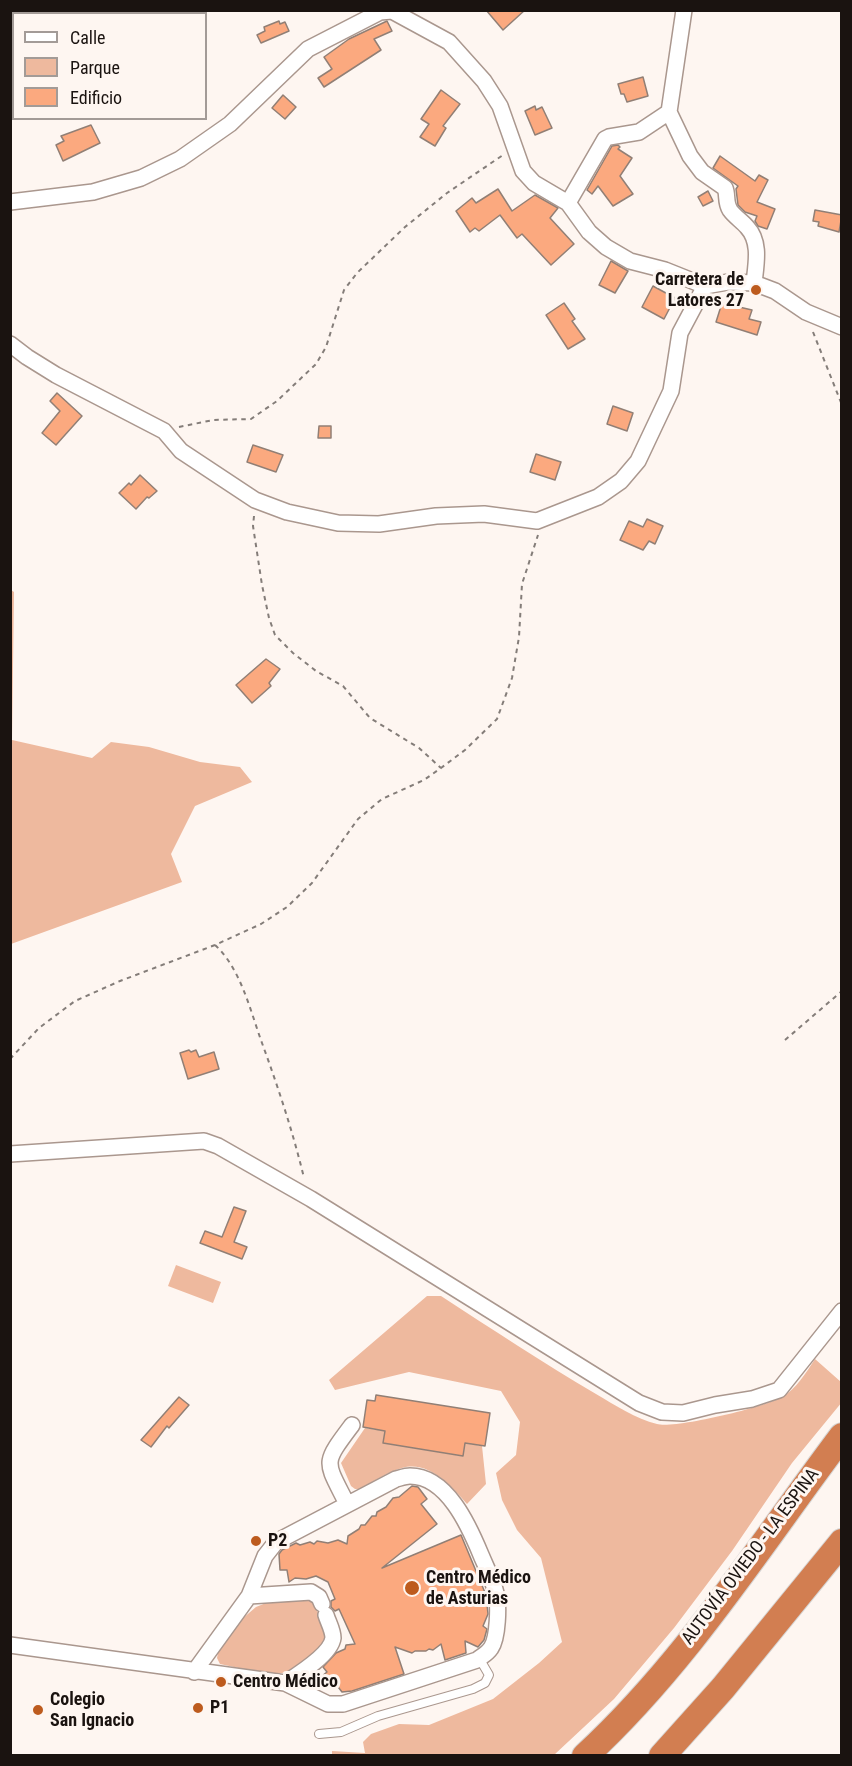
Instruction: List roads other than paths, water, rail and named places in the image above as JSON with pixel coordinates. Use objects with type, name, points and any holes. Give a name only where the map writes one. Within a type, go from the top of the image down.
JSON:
[{"type":"highway","name":"AUTOVÍA OVIEDO - LA ESPINA","points":[[585,1755],[616,1727],[713,1613],[842,1436]]},
{"type":"highway","points":[[662,1755],[723,1688],[842,1542]]},
{"type":"street","points":[[684,10],[669,112],[690,156],[702,172],[724,188],[725,200],[730,211],[752,234],[758,253],[754,283]]},
{"type":"street","points":[[10,201],[93,192],[141,178],[180,159],[230,124],[308,49],[380,11],[392,12],[449,42],[484,81],[500,106],[523,171],[534,183],[568,202],[589,232],[606,247],[630,261],[665,270],[705,286],[728,282],[754,283],[775,291],[806,312],[842,327]]},
{"type":"street","points":[[568,202],[605,139],[609,136],[639,132],[669,112]]},
{"type":"street","points":[[10,344],[56,375],[164,431],[181,451],[255,500],[287,512],[338,523],[379,524],[436,516],[484,514],[537,521],[598,498],[621,481],[638,461],[671,391],[680,333],[705,286]]},
{"type":"street","points":[[10,1154],[204,1141],[218,1146],[311,1199],[639,1403],[662,1412],[683,1413],[752,1399],[779,1390],[842,1311]]},
{"type":"street","points":[[347,1504],[328,1465],[331,1454],[352,1425]]},
{"type":"street","points":[[10,1645],[194,1672],[285,1683],[328,1704],[343,1704],[477,1660],[486,1654],[493,1646],[497,1614],[496,1594],[470,1528],[459,1509],[442,1491],[426,1480],[410,1476],[396,1479],[276,1542],[265,1556],[249,1596],[194,1672]]},
{"type":"street","points":[[249,1596],[312,1592],[319,1597],[333,1635],[331,1646],[310,1666],[285,1683]]},
{"type":"lane","points":[[319,1734],[341,1732],[378,1716],[473,1689],[485,1683],[489,1675],[482,1663],[477,1660]]},
{"type":"place","name":"Carretera de Latores 27","points":[[756,290]]},
{"type":"place","name":"P2","points":[[256,1541]]},
{"type":"place","name":"Centro Médico de Asturias","points":[[412,1588]]},
{"type":"place","name":"Centro Médico","points":[[221,1682]]},
{"type":"place","name":"P1","points":[[198,1708]]},
{"type":"place","name":"Colegio San Ignacio","points":[[38,1710]]}]
